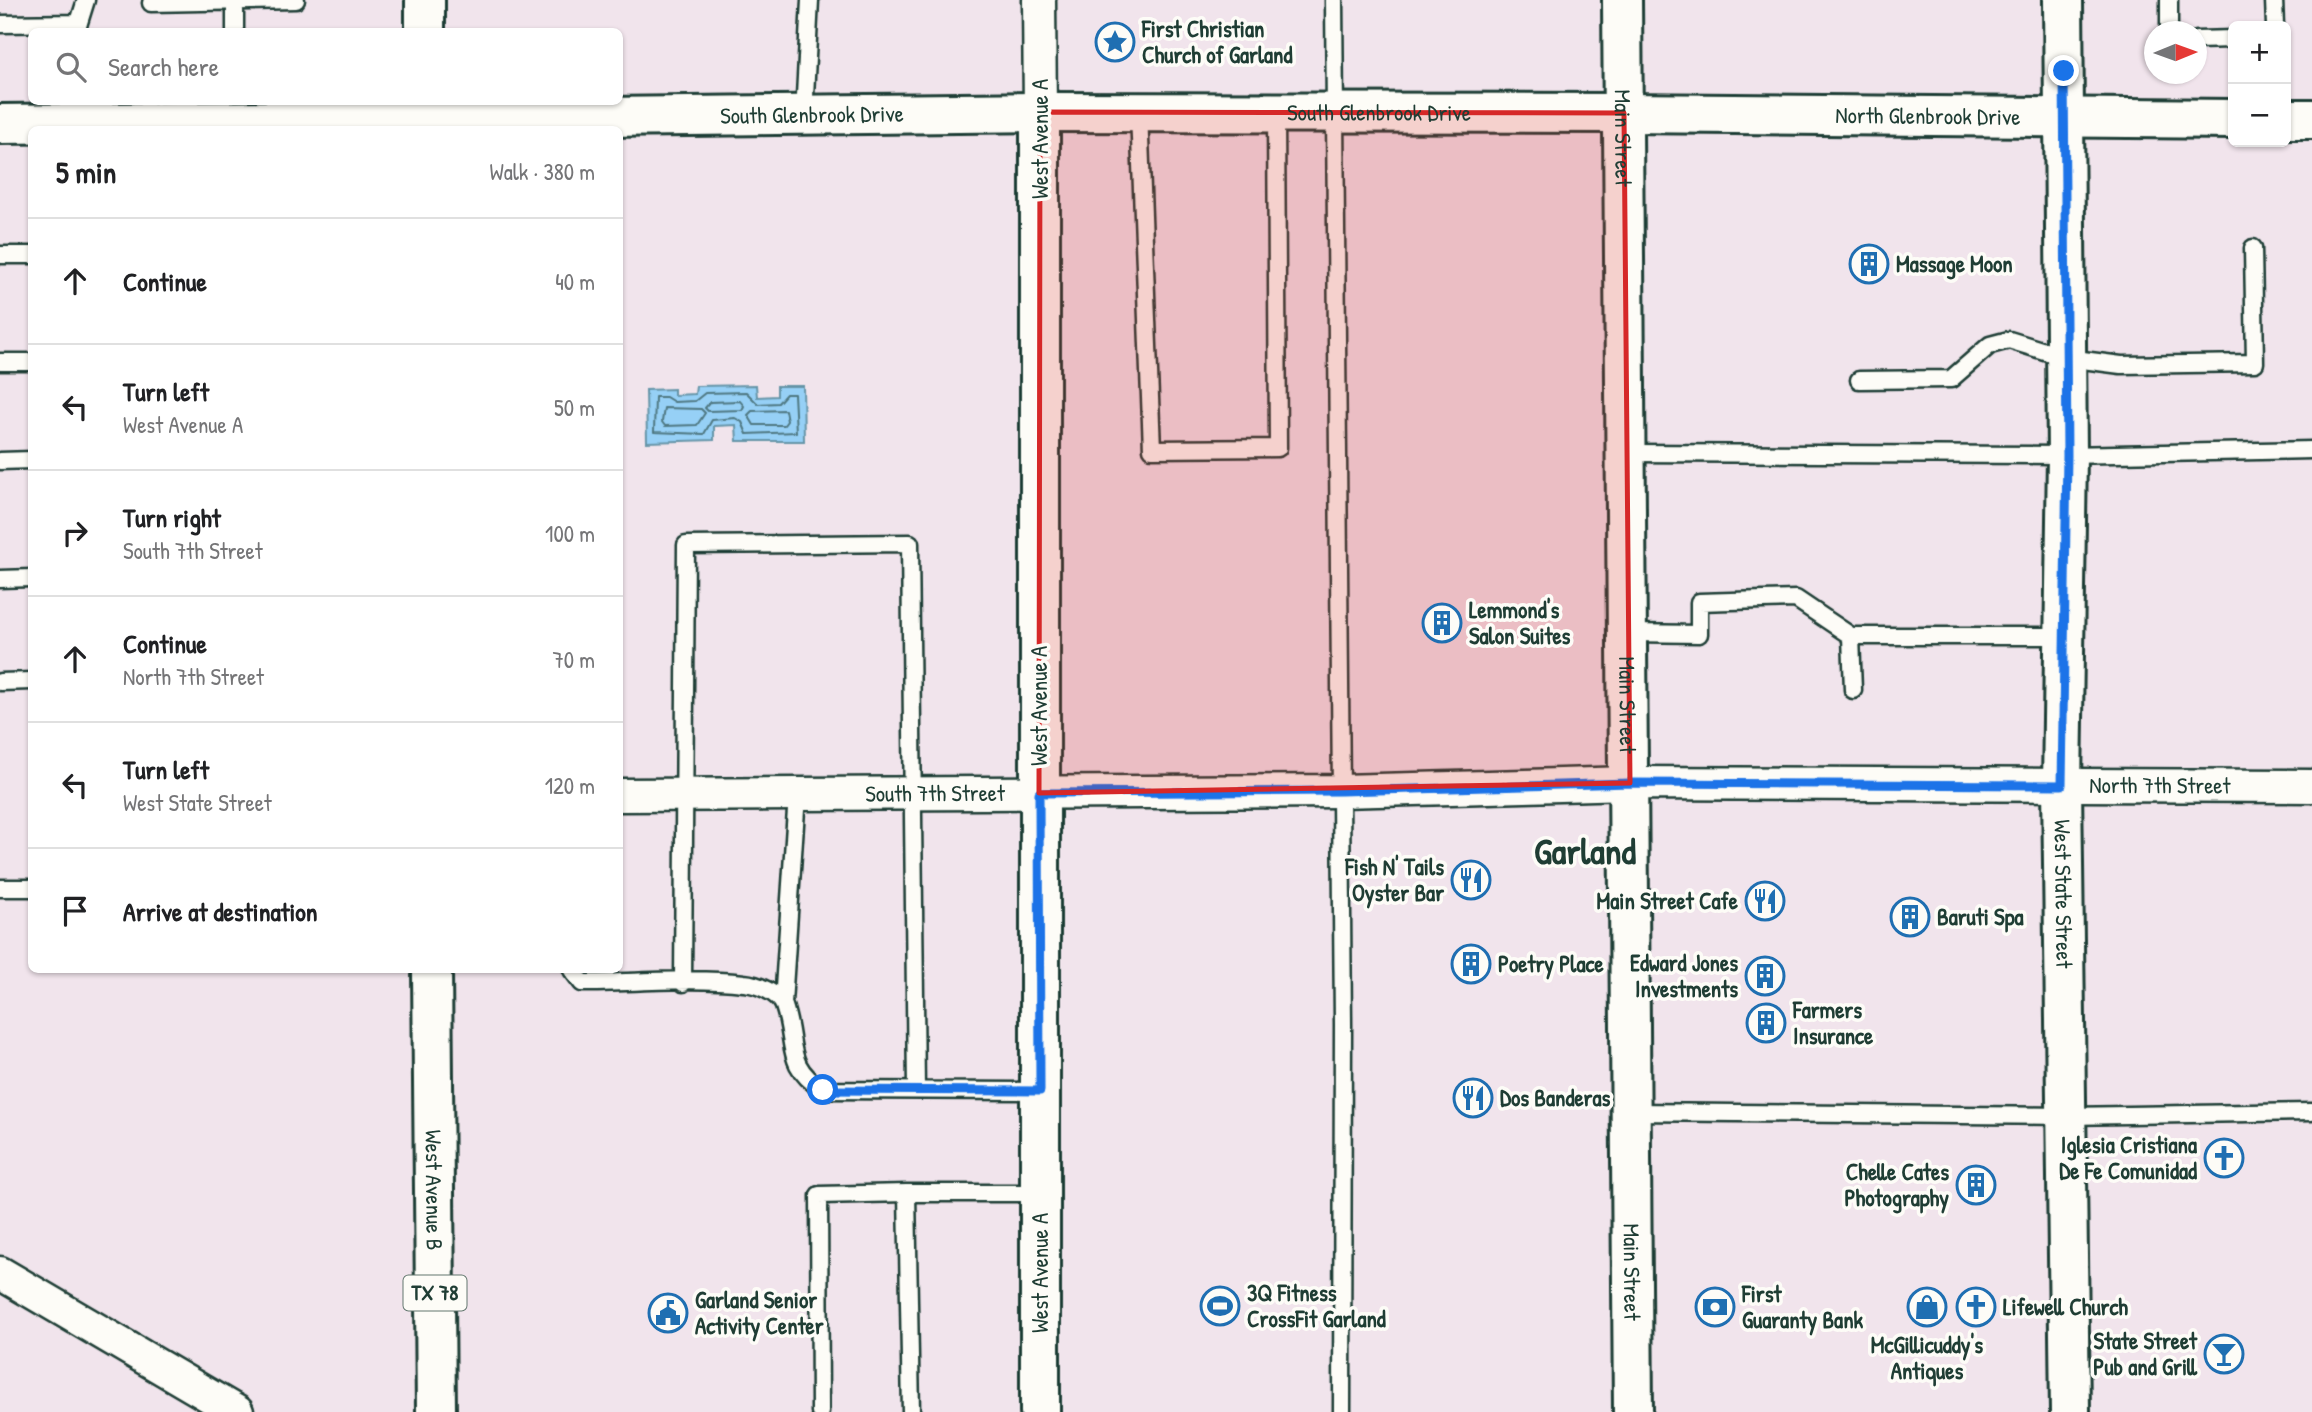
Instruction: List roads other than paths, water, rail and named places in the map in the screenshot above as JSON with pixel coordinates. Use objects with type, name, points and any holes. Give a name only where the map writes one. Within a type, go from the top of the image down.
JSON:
[{"type":"street","points":[[425,0],[425,28]]},
{"type":"street","name":"West Avenue A","points":[[1039,0],[1040,1412]]},
{"type":"street","name":"Main Street","points":[[1622,0],[1633,1412]]},
{"type":"street","name":"West State Street","points":[[2063,0],[2067,455],[2062,785],[2070,1412]]},
{"type":"street","name":"South Glenbrook Drive","points":[[0,124],[50,113],[235,111],[425,117],[1040,112],[1624,113]]},
{"type":"street","name":"North Glenbrook Drive","points":[[1624,113],[2228,119]]},
{"type":"street","points":[[2291,119],[2312,119]]},
{"type":"street","name":"South 7th Street","points":[[623,795],[1341,791],[1630,783]]},
{"type":"street","name":"North 7th Street","points":[[1630,783],[2312,786]]},
{"type":"street","name":"West Avenue B","points":[[432,973],[436,1412]]},
{"type":"street","points":[[0,1273],[235,1412]]},
{"type":"lane","points":[[0,24],[77,27],[86,0]]},
{"type":"lane","points":[[151,3],[296,0]]},
{"type":"lane","points":[[804,115],[810,0]]},
{"type":"lane","points":[[1334,0],[1341,791],[1342,1412]]},
{"type":"lane","points":[[2169,0],[2169,21]]},
{"type":"lane","points":[[2274,0],[2275,21]]},
{"type":"lane","points":[[235,1],[235,28]]},
{"type":"lane","points":[[2207,40],[2228,39]]},
{"type":"lane","points":[[1139,112],[1152,449],[1164,449],[1278,448],[1276,112]]},
{"type":"lane","points":[[1859,380],[1951,379],[1998,341],[2009,340],[2067,358],[2121,365],[2255,363],[2253,248]]},
{"type":"lane","points":[[0,255],[28,255]]},
{"type":"lane","points":[[0,362],[28,362]]},
{"type":"lane","points":[[1627,453],[2067,455],[2312,450]]},
{"type":"lane","points":[[0,461],[28,460]]},
{"type":"lane","points":[[683,982],[685,545],[910,542],[916,1090]]},
{"type":"lane","points":[[0,579],[28,578]]},
{"type":"lane","points":[[1629,633],[1699,634],[1699,602],[1796,599],[1851,636],[2064,636]]},
{"type":"lane","points":[[1851,636],[1853,690]]},
{"type":"lane","points":[[0,682],[28,681]]},
{"type":"lane","points":[[797,795],[783,1003],[796,1061],[804,1078],[823,1090],[1040,1091]]},
{"type":"lane","points":[[0,888],[28,888]]},
{"type":"lane","points":[[574,973],[582,983],[746,982],[772,992],[783,1003]]},
{"type":"lane","points":[[1632,1112],[2067,1116],[2312,1112]]},
{"type":"lane","points":[[907,1193],[911,1412]]},
{"type":"lane","points":[[820,1412],[819,1195],[1040,1193]]},
{"type":"water","points":[[756,385],[757,397],[777,396],[777,386],[803,386],[804,441],[737,441],[736,425],[714,426],[714,440],[647,442],[646,390],[674,389],[674,395],[695,394],[696,386]]},
{"type":"place","name":"First Christian Church of Garland","points":[[1115,42]]},
{"type":"place","name":"Massage Moon","points":[[1869,264]]},
{"type":"place","name":"Lemmond's Salon Suites","points":[[1442,623]]},
{"type":"place","name":"Fish N' Tails Oyster Bar","points":[[1471,880]]},
{"type":"place","name":"Main Street Cafe","points":[[1765,901]]},
{"type":"place","name":"Baruti Spa","points":[[1910,917]]},
{"type":"place","name":"Poetry Place","points":[[1471,964]]},
{"type":"place","name":"Edward Jones Investments","points":[[1765,976]]},
{"type":"place","name":"Farmers Insurance","points":[[1766,1023]]},
{"type":"place","name":"Dos Banderas","points":[[1473,1098]]},
{"type":"place","name":"Iglesia Cristiana De Fe Comunidad","points":[[2224,1158]]},
{"type":"place","name":"Chelle Cates Photography","points":[[1976,1185]]},
{"type":"place","name":"3Q Fitness CrossFit Garland","points":[[1220,1306]]},
{"type":"place","name":"First Guaranty Bank","points":[[1715,1307]]},
{"type":"place","name":"McGillicuddy's Antiques","points":[[1927,1307]]},
{"type":"place","name":"Lifewell Church","points":[[1976,1307]]},
{"type":"place","name":"Garland Senior Activity Center","points":[[668,1313]]},
{"type":"place","name":"State Street Pub and Grill","points":[[2224,1354]]},
{"type":"district","name":"Garland","points":[[1585,851]]}]
